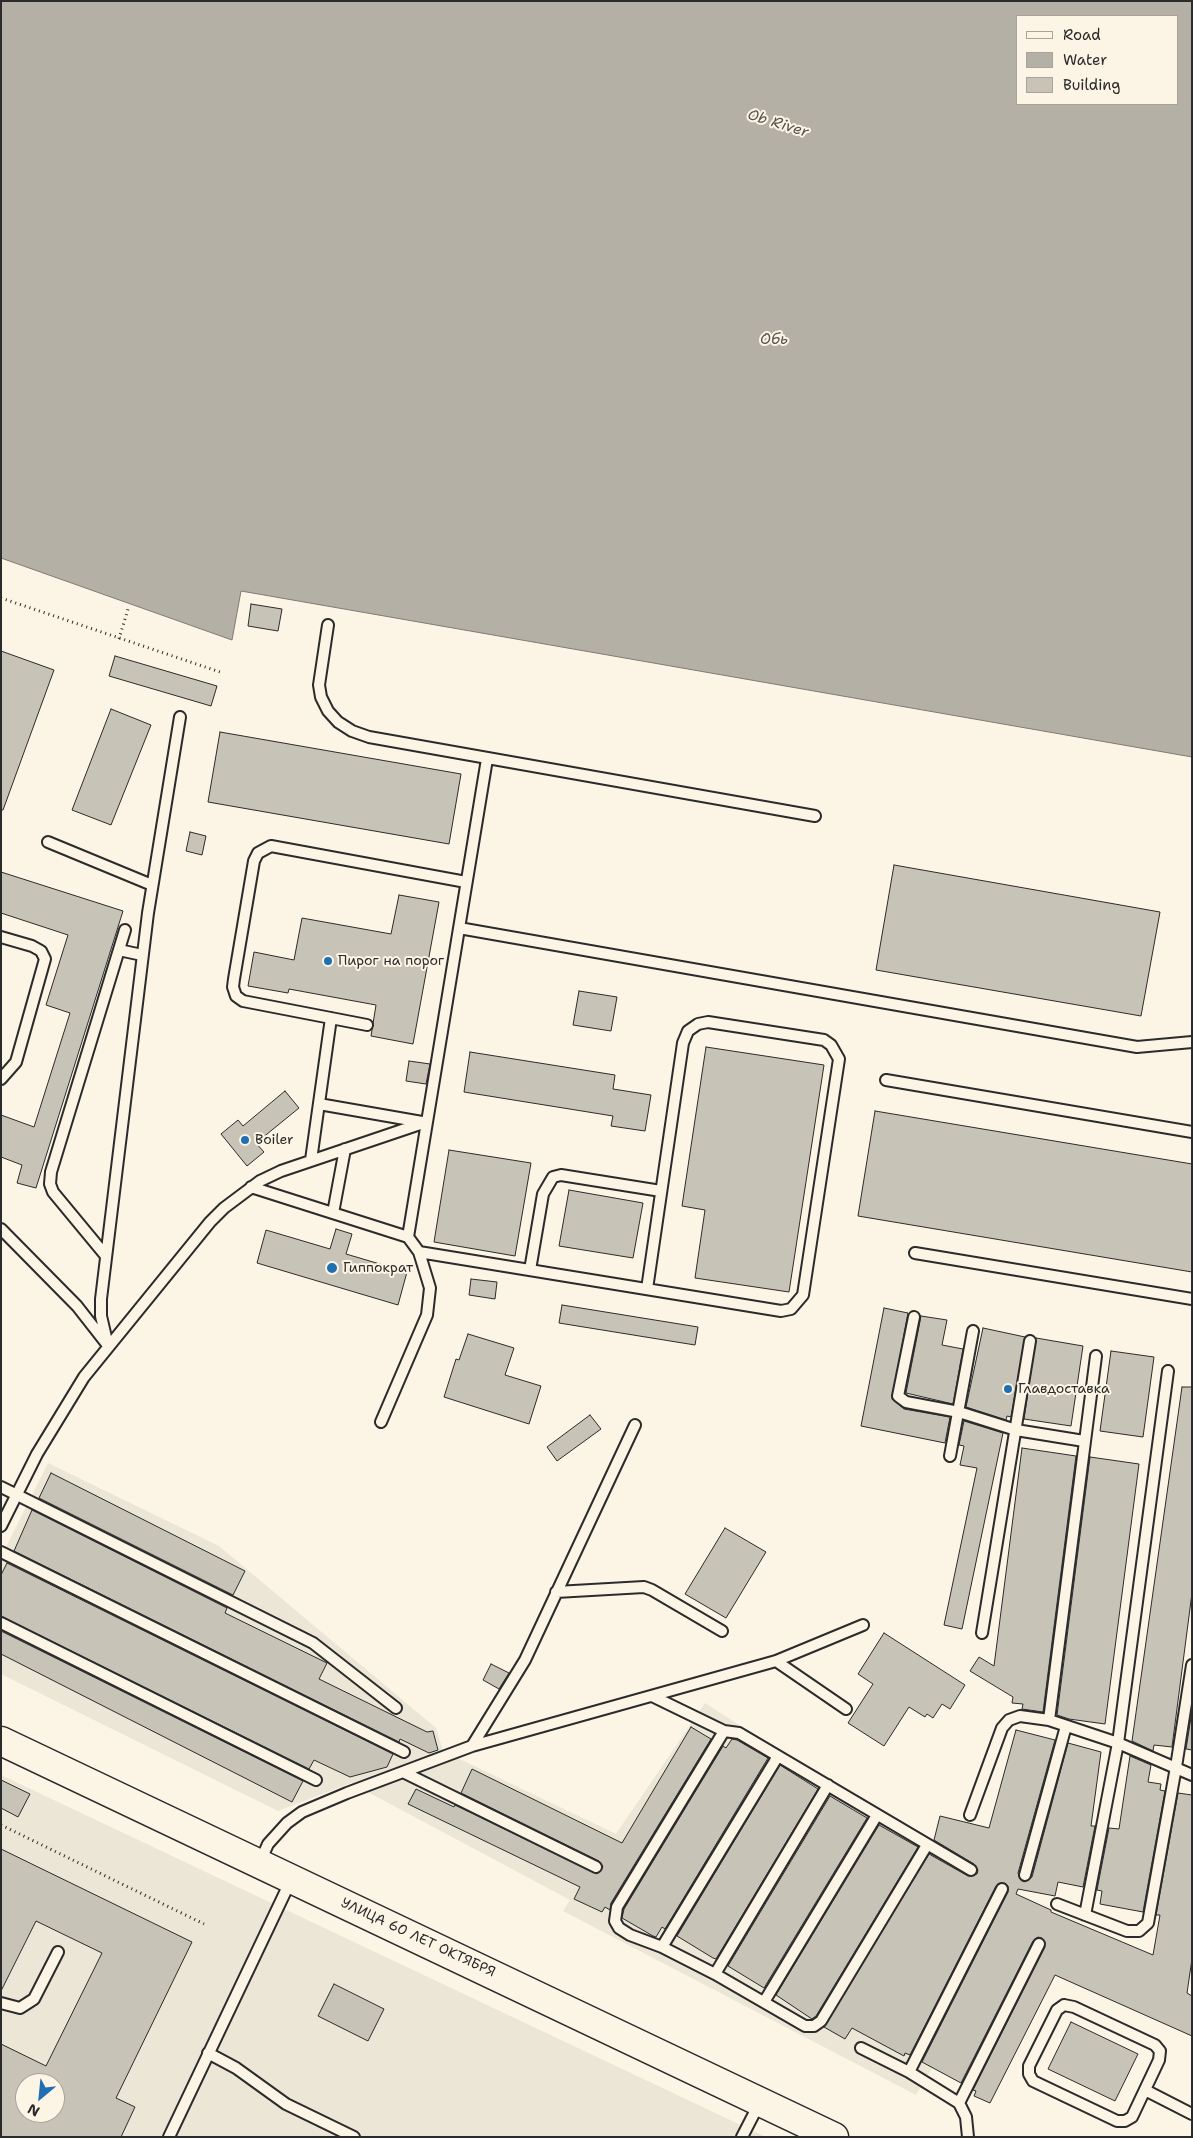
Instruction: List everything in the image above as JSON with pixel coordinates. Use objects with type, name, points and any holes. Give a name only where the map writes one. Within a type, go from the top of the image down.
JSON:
[{"type":"main road","name":"УЛИЦА 60 ЛЕТ ОКТЯБРЯ","points":[[1,1741],[834,2137]]},
{"type":"lane","points":[[328,625],[319,685],[321,697],[328,711],[338,722],[352,731],[369,737],[815,816]]},
{"type":"lane","points":[[108,1346],[102,1316],[106,1256],[142,956],[180,717]]},
{"type":"lane","points":[[408,1237],[487,758]]},
{"type":"lane","points":[[48,842],[152,885]]},
{"type":"lane","points":[[367,1025],[243,1001],[236,996],[233,987],[234,979],[254,862],[258,853],[271,846],[466,882]]},
{"type":"lane","points":[[458,928],[1137,1047],[1192,1042]]},
{"type":"lane","points":[[106,1256],[53,1192],[50,1184],[51,1172],[125,930]]},
{"type":"lane","points":[[1,938],[32,946],[40,951],[45,959],[16,1062],[1,1079]]},
{"type":"lane","points":[[119,950],[142,956]]},
{"type":"lane","points":[[311,1160],[331,1018]]},
{"type":"lane","points":[[419,1252],[781,1311],[791,1309],[799,1302],[803,1295],[839,1059],[832,1044],[824,1040],[708,1022],[698,1024],[688,1031],[683,1043],[647,1289]]},
{"type":"lane","points":[[886,1080],[1192,1132]]},
{"type":"lane","points":[[319,1104],[426,1122]]},
{"type":"lane","points":[[1,1526],[58,1417],[84,1377],[210,1222],[251,1187],[280,1171],[426,1122]]},
{"type":"lane","points":[[333,1212],[345,1149]]},
{"type":"lane","points":[[530,1270],[543,1194],[553,1177],[561,1175],[661,1191]]},
{"type":"lane","points":[[251,1187],[408,1237],[419,1252],[430,1288],[427,1315],[381,1422]]},
{"type":"lane","points":[[1,1229],[77,1306],[108,1346]]},
{"type":"lane","points":[[916,1253],[1192,1299]]},
{"type":"lane","points":[[914,1317],[898,1396],[906,1402],[959,1412],[1016,1430],[1084,1441]]},
{"type":"lane","points":[[950,1456],[973,1331]]},
{"type":"lane","points":[[982,1633],[1030,1341]]},
{"type":"lane","points":[[1049,1720],[1096,1356]]},
{"type":"lane","points":[[1085,1915],[1118,1743],[1168,1371]]},
{"type":"lane","points":[[472,1746],[525,1660],[635,1425]]},
{"type":"lane","points":[[1,1487],[313,1643],[396,1708]]},
{"type":"lane","points":[[1,1552],[404,1752]]},
{"type":"lane","points":[[556,1592],[644,1587],[722,1630]]},
{"type":"lane","points":[[1,1623],[316,1780]]},
{"type":"lane","points":[[259,1862],[276,1834],[302,1812],[403,1772],[472,1746],[776,1661],[863,1625]]},
{"type":"lane","points":[[776,1661],[846,1709]]},
{"type":"lane","points":[[1057,1904],[1127,1931],[1139,1931],[1148,1923],[1192,1665]]},
{"type":"lane","points":[[652,1696],[724,1731],[739,1733],[971,1870]]},
{"type":"lane","points":[[970,1815],[1002,1728],[1009,1720],[1020,1716],[1049,1720],[1118,1743],[1192,1775]]},
{"type":"lane","points":[[1025,1875],[1066,1726]]},
{"type":"lane","points":[[724,1731],[618,1906],[615,1915],[619,1928],[662,1947],[714,1974],[805,2026],[814,2026],[821,2021],[927,1845]]},
{"type":"lane","points":[[662,1947],[778,1756]]},
{"type":"lane","points":[[403,1772],[596,1867]]},
{"type":"lane","points":[[714,1974],[828,1785]]},
{"type":"lane","points":[[764,2002],[877,1815]]},
{"type":"lane","points":[[169,2137],[292,1878]]},
{"type":"lane","points":[[909,2072],[1002,1889]]},
{"type":"lane","points":[[959,2103],[1039,1944]]},
{"type":"lane","points":[[1,2003],[20,2008],[34,2000],[58,1952]]},
{"type":"lane","points":[[1064,2005],[1074,2007],[1155,2045],[1160,2051],[1159,2060],[1145,2090],[1132,2117],[1125,2121],[1117,2121],[1033,2081],[1029,2074],[1029,2066],[1056,2010],[1064,2005]]},
{"type":"lane","points":[[861,2048],[909,2072],[959,2103],[966,2116],[968,2137]]},
{"type":"lane","points":[[208,2054],[236,2068],[286,2104],[354,2137]]},
{"type":"lane","points":[[1145,2090],[1192,2114]]},
{"type":"lane","points":[[742,2137],[760,2101]]},
{"type":"path","points":[[1,598],[220,672]]},
{"type":"path","points":[[119,639],[128,610]]},
{"type":"path","points":[[1,1825],[204,1924]]},
{"type":"shaded area","points":[[48,1463],[219,1546],[436,1728],[443,1751],[616,1834],[705,1703],[1027,1911],[916,2095],[563,1911],[570,1900],[351,1783],[278,1811],[1,1674],[1,1557]]},
{"type":"shaded area","points":[[1,1775],[766,2137],[1,2137]]},
{"type":"water","name":"Обь","points":[[1,1],[1192,1],[1192,757],[241,591],[232,640],[1,558]]},
{"type":"building","points":[[251,604],[282,609],[278,631],[248,626]]},
{"type":"building","points":[[1,651],[54,670],[3,810],[1,810]]},
{"type":"building","points":[[115,656],[217,686],[211,706],[109,676]]},
{"type":"building","points":[[111,709],[151,725],[111,825],[72,810]]},
{"type":"building","points":[[220,732],[461,774],[449,844],[208,802]]},
{"type":"building","points":[[190,832],[206,836],[202,855],[186,851]]},
{"type":"building","points":[[894,865],[1160,912],[1141,1016],[876,970]]},
{"type":"building","points":[[1,872],[123,911],[36,1188],[17,1183],[22,1165],[1,1157],[1,1115],[34,1127],[70,1013],[46,1005],[68,935],[1,913]]},
{"type":"building","points":[[399,895],[439,902],[413,1044],[371,1036],[376,1005],[289,989],[288,993],[248,986],[254,952],[294,960],[302,918],[391,934]]},
{"type":"building","points":[[579,991],[617,997],[611,1031],[573,1025]]},
{"type":"building","points":[[706,1047],[824,1065],[789,1292],[695,1278],[705,1210],[682,1206]]},
{"type":"building","points":[[470,1052],[615,1075],[613,1089],[651,1095],[645,1131],[611,1126],[613,1116],[464,1092]]},
{"type":"building","points":[[409,1061],[430,1064],[426,1084],[406,1081]]},
{"type":"building","points":[[285,1091],[299,1108],[256,1143],[264,1152],[247,1166],[221,1134],[238,1120],[243,1126]]},
{"type":"building","points":[[875,1111],[1192,1164],[1192,1272],[858,1216]]},
{"type":"building","points":[[449,1150],[531,1163],[515,1256],[434,1242]]},
{"type":"building","points":[[569,1190],[643,1203],[633,1258],[559,1246]]},
{"type":"building","name":"Гиппократ","points":[[336,1229],[352,1234],[346,1254],[407,1272],[398,1305],[257,1263],[266,1230],[330,1249]]},
{"type":"building","points":[[471,1279],[497,1282],[495,1299],[469,1295]]},
{"type":"building","points":[[562,1305],[698,1327],[695,1345],[559,1323]]},
{"type":"building","points":[[884,1308],[908,1313],[892,1399],[904,1409],[950,1417],[945,1443],[861,1426]]},
{"type":"building","points":[[921,1316],[947,1320],[942,1345],[963,1349],[953,1404],[906,1393]]},
{"type":"building","points":[[983,1328],[1025,1337],[1011,1417],[1007,1416],[1006,1420],[966,1407]]},
{"type":"building","points":[[468,1334],[514,1348],[505,1375],[541,1386],[529,1424],[444,1397],[456,1359],[459,1360]]},
{"type":"building","points":[[1036,1338],[1083,1346],[1071,1426],[1024,1419]]},
{"type":"building","points":[[1111,1351],[1154,1357],[1143,1437],[1100,1431]]},
{"type":"building","points":[[1182,1387],[1192,1387],[1192,1593],[1172,1747],[1154,1745],[1153,1751],[1132,1741]]},
{"type":"building","points":[[590,1415],[601,1429],[557,1461],[547,1447]]},
{"type":"building","points":[[964,1421],[1003,1433],[962,1629],[944,1625],[977,1468],[960,1465],[964,1446],[959,1445]]},
{"type":"building","points":[[1022,1448],[1076,1456],[1043,1712],[1022,1709],[1023,1704],[1012,1703],[1013,1697],[970,1671],[979,1657],[994,1666]]},
{"type":"building","points":[[1090,1457],[1139,1464],[1105,1724],[1069,1719],[1057,1715]]},
{"type":"building","points":[[51,1473],[245,1571],[233,1595],[39,1498]]},
{"type":"building","points":[[32,1510],[227,1608],[225,1613],[327,1663],[319,1679],[427,1732],[433,1731],[438,1750],[429,1753],[400,1739],[399,1742],[14,1551]]},
{"type":"building","points":[[725,1528],[766,1552],[726,1618],[685,1594]]},
{"type":"building","points":[[7,1563],[393,1754],[387,1767],[350,1777],[314,1760],[309,1769],[1,1616],[1,1575]]},
{"type":"building","points":[[1,1631],[303,1781],[292,1802],[1,1654]]},
{"type":"building","points":[[884,1633],[965,1685],[950,1709],[942,1704],[933,1718],[927,1714],[925,1717],[909,1707],[884,1746],[848,1723],[873,1684],[858,1674]]},
{"type":"building","points":[[491,1664],[509,1673],[499,1689],[483,1680]]},
{"type":"building","points":[[1192,1711],[1192,1750],[1186,1749]]},
{"type":"building","points":[[691,1727],[711,1739],[611,1903],[610,1910],[605,1907],[602,1912],[574,1899],[580,1887],[408,1804],[416,1789],[454,1807],[455,1805],[597,1874],[603,1867],[599,1861],[461,1793],[472,1769],[622,1843]]},
{"type":"building","points":[[1016,1730],[1055,1740],[1018,1873],[1020,1879],[1024,1882],[1032,1877],[1068,1743],[1101,1752],[1091,1826],[1095,1826],[1083,1887],[1058,1882],[1055,1896],[1018,1889],[1016,1894],[1051,1910],[1051,1912],[1153,1955],[1160,1915],[1156,1915],[1178,1793],[1192,1795],[1192,1959],[1187,1993],[1192,1996],[1192,2036],[1055,1975],[990,2103],[974,2096],[976,2091],[973,2090],[1045,1947],[1042,1938],[1038,1937],[1033,1941],[961,2083],[922,2062],[1008,1892],[1008,1886],[1005,1883],[996,1886],[910,2055],[905,2053],[904,2056],[852,2028],[845,2039],[824,2027],[929,1854],[968,1876],[977,1874],[978,1870],[974,1864],[934,1840],[940,1816],[989,1828]]},
{"type":"building","points":[[732,1739],[768,1758],[665,1929],[662,1927],[656,1937],[653,1936],[622,1918],[624,1909],[723,1746],[726,1748]]},
{"type":"building","points":[[1130,1756],[1151,1765],[1148,1782],[1161,1784],[1160,1790],[1165,1791],[1143,1912],[1100,1904],[1102,1891],[1097,1890],[1109,1828],[1119,1829]]},
{"type":"building","points":[[780,1765],[818,1789],[716,1959],[713,1958],[677,1936]]},
{"type":"building","points":[[1,1780],[30,1794],[18,1817],[1,1808]]},
{"type":"building","points":[[830,1796],[867,1818],[764,1988],[728,1966]]},
{"type":"building","points":[[879,1825],[918,1847],[816,2016],[812,2019],[776,1995]]},
{"type":"building","points":[[1,1849],[192,1942],[116,2098],[135,2107],[121,2137],[1,2137],[1,2044],[46,2066],[102,1953],[36,1921],[1,1991]]},
{"type":"building","points":[[334,1984],[384,2009],[368,2041],[318,2016]]},
{"type":"building","points":[[1071,2022],[1138,2054],[1115,2101],[1048,2069]]},
{"type":"place","name":"Пирог на порог","points":[[328,961]]},
{"type":"place","name":"Boiler","points":[[245,1140]]},
{"type":"place","name":"Гиппократ","points":[[332,1268]]},
{"type":"place","name":"Главдоставка","points":[[1008,1389]]},
{"type":"water label","name":"Ob River","points":[[778,124]]}]
